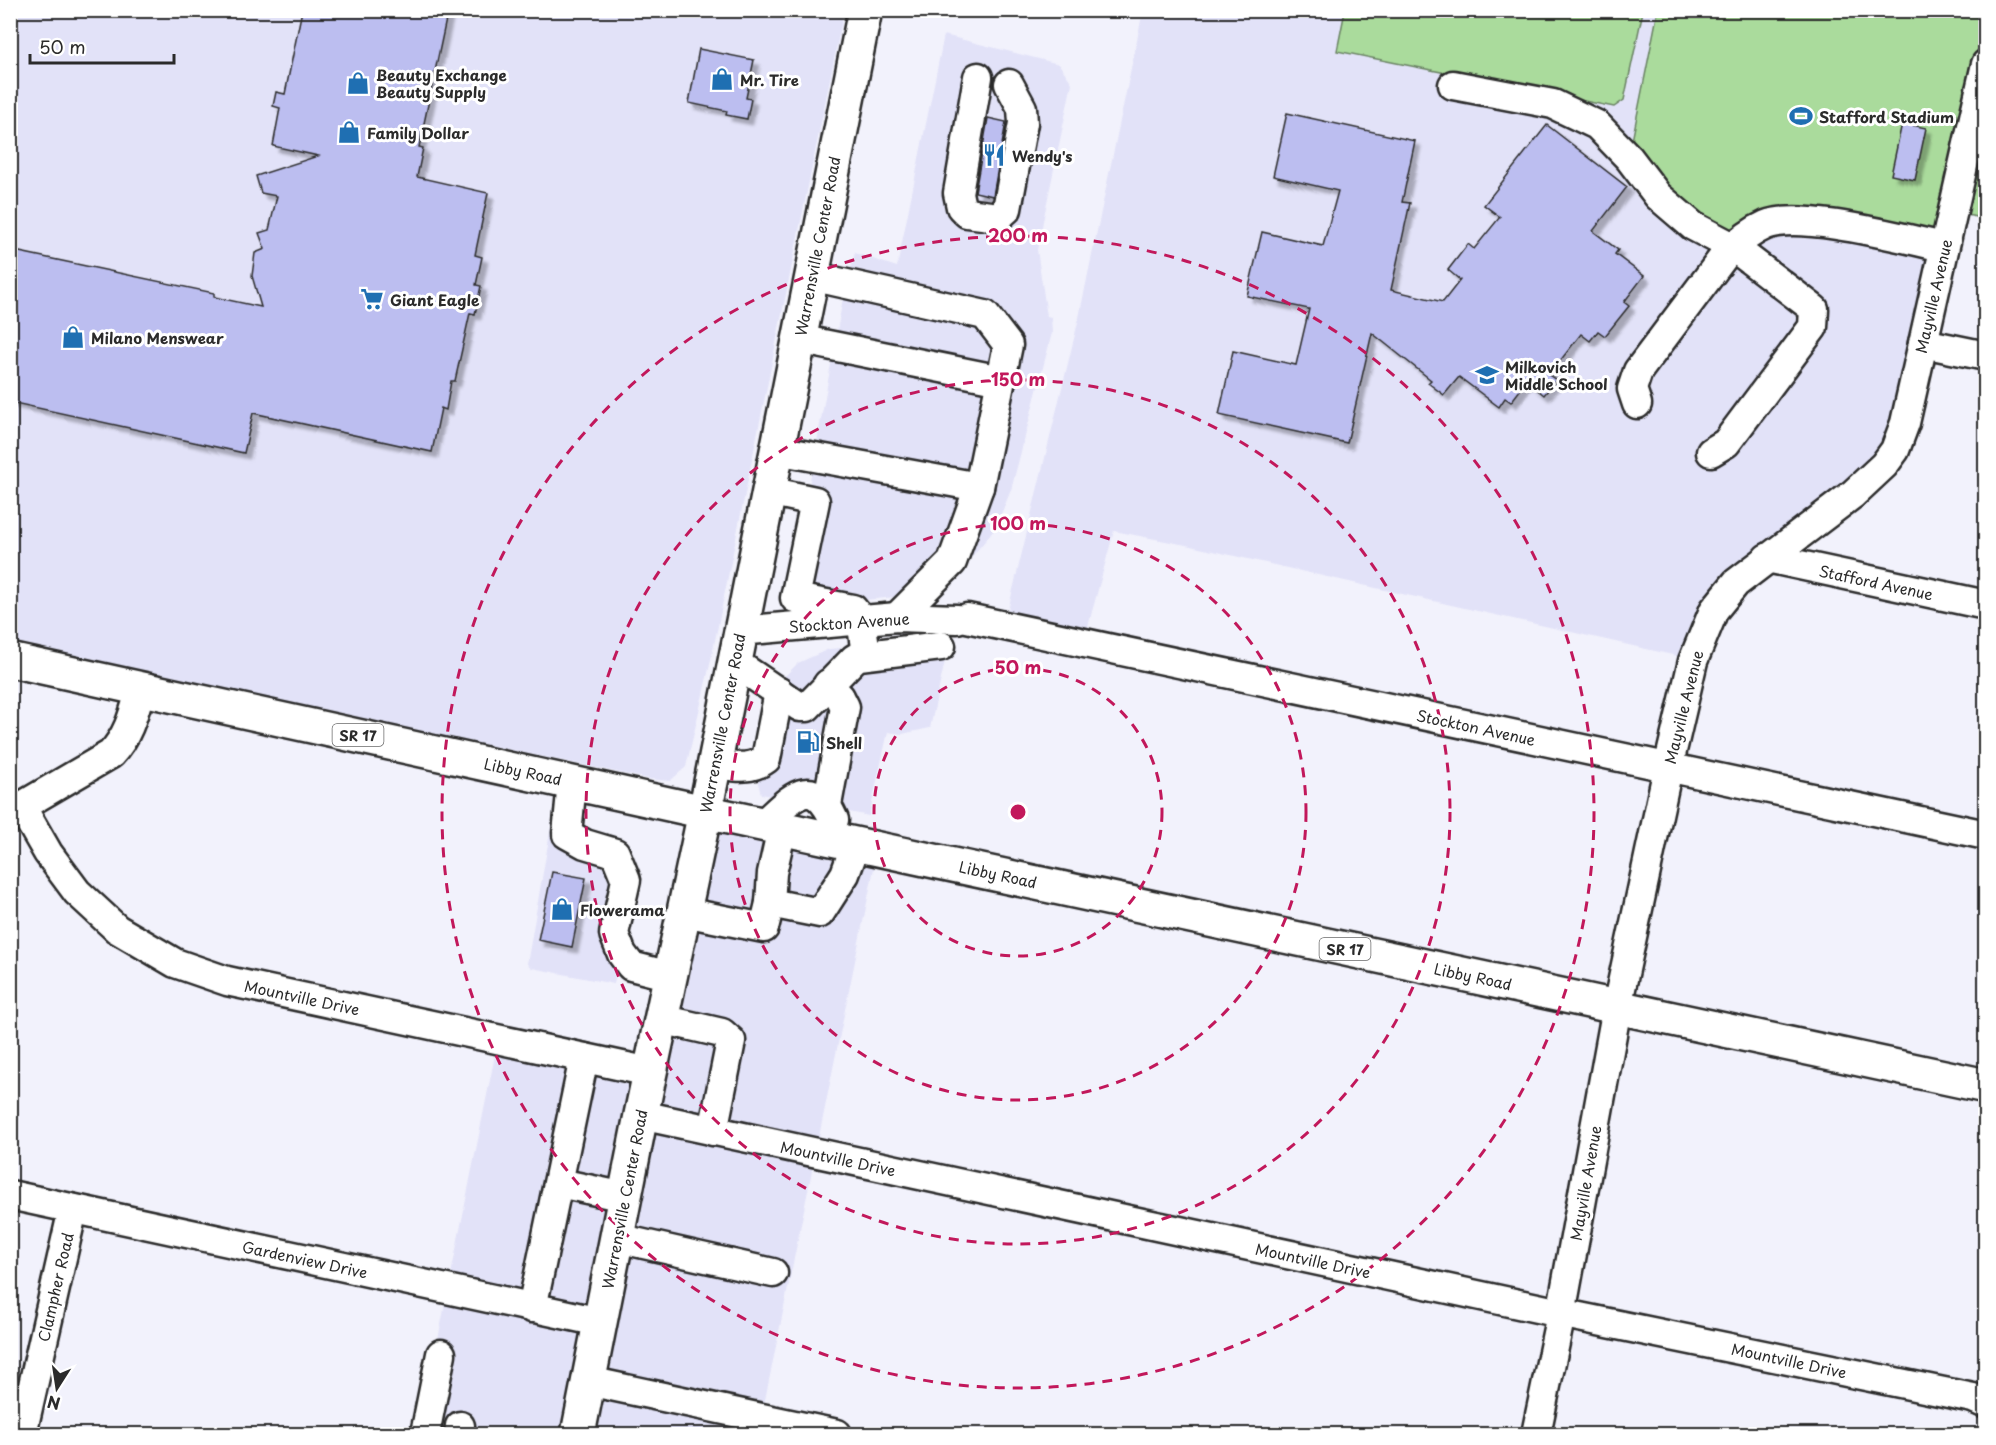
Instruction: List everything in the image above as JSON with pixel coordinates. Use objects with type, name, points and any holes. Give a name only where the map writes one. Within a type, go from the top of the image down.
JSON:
[{"type":"main road","name":"Warrensville Center Road","points":[[578,1434],[640,1115],[705,812],[865,10]]},
{"type":"main road","name":"Libby Road","points":[[10,660],[705,812],[1986,1086]]},
{"type":"street","name":"Mayville Avenue","points":[[1536,1434],[1561,1314],[1617,1007],[1693,661],[1713,610],[1736,583],[1853,494],[1884,465],[1895,450],[1905,423],[1986,64]]},
{"type":"street","points":[[978,77],[958,193],[961,207],[967,213],[998,217],[1007,209],[1023,123],[1022,108],[1009,84]]},
{"type":"street","points":[[1453,85],[1553,104],[1597,125],[1629,159],[1658,196],[1693,226],[1733,247],[1814,309],[1813,327],[1726,443],[1711,452]]},
{"type":"street","points":[[1637,404],[1632,389],[1638,371],[1725,255],[1741,239],[1768,225],[1801,221],[1944,247]]},
{"type":"street","points":[[811,276],[985,315],[1008,345],[979,487],[952,562],[897,617]]},
{"type":"street","points":[[798,339],[1001,380]]},
{"type":"street","points":[[1923,343],[1986,356]]},
{"type":"street","points":[[776,450],[979,487]]},
{"type":"street","points":[[768,491],[815,501],[795,598],[853,609],[861,620],[866,654]]},
{"type":"street","name":"Stafford Avenue","points":[[1767,558],[1986,605]]},
{"type":"street","name":"Stockton Avenue","points":[[737,646],[861,620],[897,617],[962,618],[1986,835]]},
{"type":"street","points":[[737,646],[778,692],[805,708],[854,659],[866,654],[941,646]]},
{"type":"street","points":[[827,805],[844,707],[840,697],[828,684]]},
{"type":"street","points":[[16,809],[111,754],[122,743],[141,688]]},
{"type":"street","points":[[714,764],[747,767],[759,764],[766,759],[778,692]]},
{"type":"street","points":[[572,782],[567,834],[585,844],[615,853],[626,880],[614,933],[622,954],[631,966],[670,976]]},
{"type":"street","points":[[684,912],[764,928],[770,903],[773,826],[793,797],[810,793],[819,797],[827,805],[850,843],[845,874],[820,913],[770,903]]},
{"type":"street","name":"Mountville Drive","points":[[16,809],[76,892],[117,928],[175,963],[226,981],[650,1072]]},
{"type":"street","points":[[661,1019],[722,1033],[730,1041],[713,1131]]},
{"type":"street","points":[[532,1308],[584,1058]]},
{"type":"street","name":"Mountville Drive","points":[[640,1115],[1561,1314],[1973,1398],[1986,1404]]},
{"type":"street","points":[[559,1183],[625,1197]]},
{"type":"street","name":"Gardenview Drive","points":[[10,1196],[600,1322]]},
{"type":"street","name":"Clampher Road","points":[[22,1434],[73,1209]]},
{"type":"street","points":[[617,1238],[773,1273]]},
{"type":"street","points":[[425,1434],[441,1354]]},
{"type":"street","points":[[588,1382],[837,1434]]},
{"type":"shaded area","points":[[11,11],[844,11],[711,660],[686,767],[670,781],[649,779],[253,696],[11,642]]},
{"type":"shaded area","name":"Milkovich Middle School","points":[[1143,11],[1985,11],[1892,441],[1821,504],[1686,658],[1186,545],[1114,531],[1087,630],[1008,610],[1078,322]]},
{"type":"shaded area","points":[[944,35],[1059,64],[1072,83],[1037,250],[1047,316],[1051,317],[1052,333],[1011,490],[995,529],[949,584],[938,593],[801,606],[791,585],[843,298],[855,253],[897,267]]},
{"type":"shaded area","points":[[950,639],[930,728],[902,734],[888,732],[869,816],[761,794],[758,783],[764,746],[782,679],[798,663],[829,649]]},
{"type":"shaded area","points":[[705,812],[878,849],[758,1434],[419,1434],[498,1040],[650,1072]]},
{"type":"shaded area","points":[[552,821],[585,827],[588,836],[613,842],[628,919],[614,984],[532,968],[527,964]]},
{"type":"green space","points":[[1345,11],[1643,11],[1624,100],[1614,107],[1337,51]]},
{"type":"green space","name":"Stafford Stadium","points":[[1658,11],[1985,11],[1985,219],[1945,210],[1939,238],[1852,218],[1720,249],[1630,151]]},
{"type":"building","points":[[302,10],[448,10],[419,147],[423,148],[417,177],[488,193],[475,255],[482,257],[476,285],[481,286],[475,314],[470,313],[455,381],[451,381],[446,410],[441,408],[432,452],[253,413],[244,453],[10,402],[10,250],[214,293],[214,297],[261,307],[252,276],[255,253],[265,249],[259,233],[269,230],[277,196],[261,193],[256,176],[318,156],[273,146],[280,108],[273,106],[276,92],[285,94]]},
{"type":"building","points":[[699,49],[754,60],[746,98],[751,99],[747,119],[726,115],[727,111],[689,103]]},
{"type":"building","points":[[1287,113],[1415,141],[1402,202],[1410,203],[1391,290],[1443,302],[1460,280],[1448,270],[1468,244],[1474,249],[1500,217],[1484,205],[1547,125],[1627,187],[1593,231],[1618,250],[1615,254],[1644,276],[1624,302],[1629,306],[1605,336],[1598,331],[1590,341],[1581,334],[1549,375],[1556,380],[1544,395],[1527,381],[1511,402],[1505,398],[1499,407],[1459,377],[1444,395],[1428,383],[1431,380],[1372,333],[1347,443],[1219,415],[1233,351],[1296,365],[1309,309],[1247,296],[1262,232],[1323,246],[1338,191],[1273,176]]},
{"type":"building","points":[[988,118],[1006,122],[993,196],[975,192]]},
{"type":"building","points":[[1902,123],[1926,128],[1915,180],[1891,175]]},
{"type":"building","name":"Flowerama","points":[[552,872],[586,878],[572,947],[538,940]]},
{"type":"place","name":"Mr. Tire","points":[[722,79]]},
{"type":"place","name":"Beauty Exchange Beauty Supply","points":[[358,83]]},
{"type":"place","name":"Stafford Stadium","points":[[1801,116]]},
{"type":"place","name":"Family Dollar","points":[[349,132]]},
{"type":"place","name":"Wendy's","points":[[994,155]]},
{"type":"place","name":"Giant Eagle","points":[[372,299]]},
{"type":"place","name":"Milano Menswear","points":[[73,337]]},
{"type":"place","name":"Milkovich Middle School","points":[[1487,375]]},
{"type":"place","name":"Shell","points":[[808,742]]},
{"type":"place","name":"Flowerama","points":[[562,909]]}]
